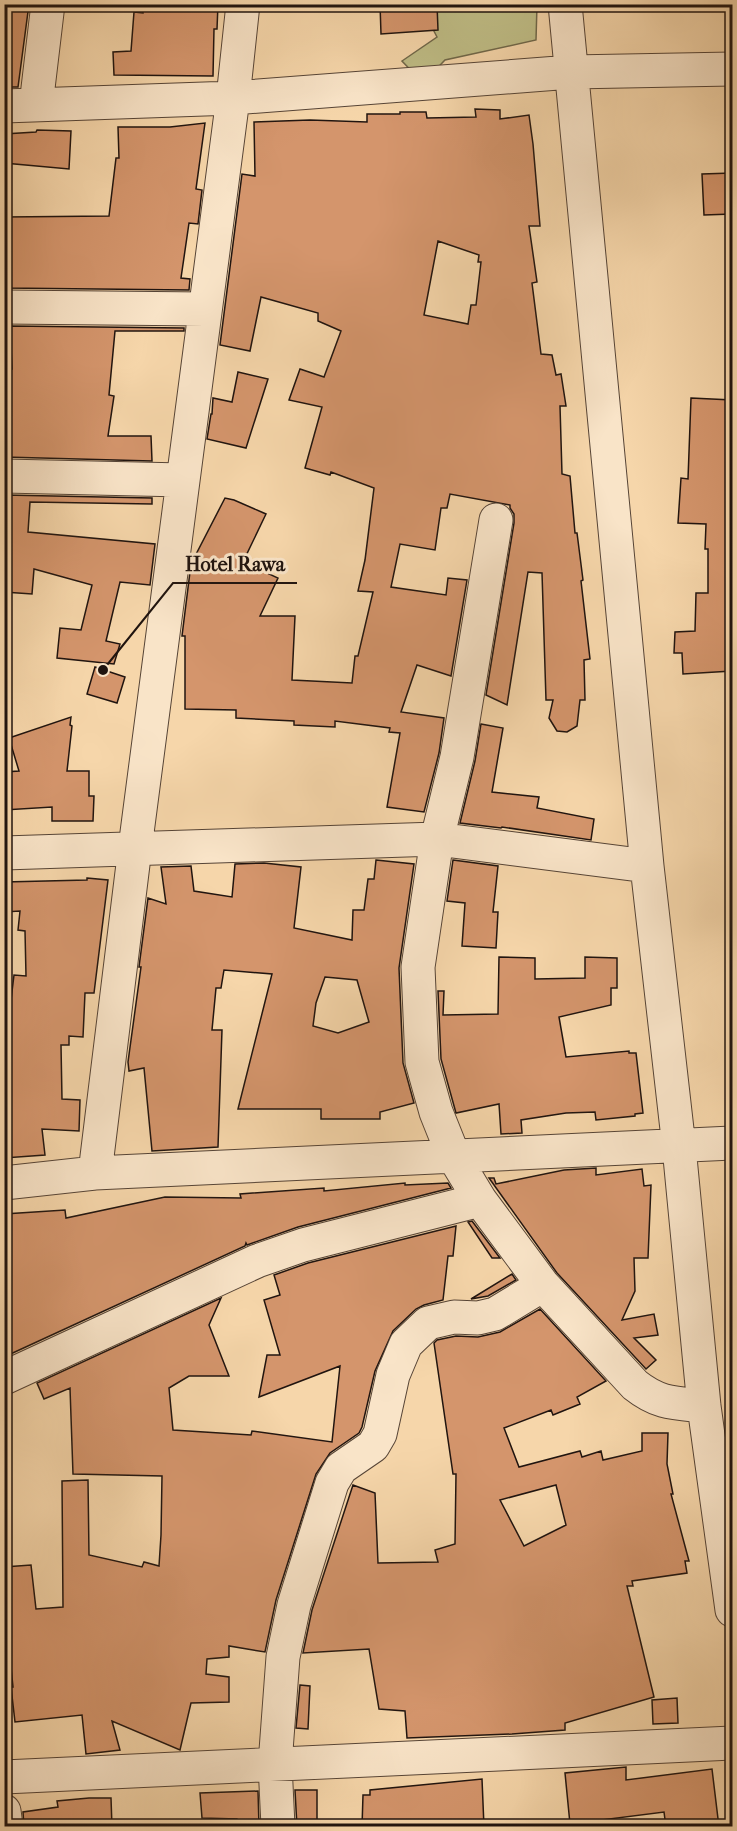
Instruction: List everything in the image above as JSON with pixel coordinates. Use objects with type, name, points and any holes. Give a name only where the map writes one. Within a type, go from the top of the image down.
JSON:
[{"type":"street","points":[[48,4],[20,105],[233,98],[571,72],[732,69]]},
{"type":"street","points":[[95,1173],[233,98],[243,4]]},
{"type":"street","points":[[564,4],[648,866],[679,1147],[704,1406],[732,1610]]},
{"type":"street","points":[[4,307],[205,309]]},
{"type":"street","points":[[4,476],[183,480]]},
{"type":"street","points":[[496,520],[491,563],[457,757],[437,839],[418,967],[422,1062],[436,1112],[454,1157],[480,1200],[543,1285],[635,1385],[649,1396],[666,1403],[704,1406]]},
{"type":"street","points":[[4,853],[437,839],[648,866]]},
{"type":"street","points":[[4,1183],[95,1173],[732,1143]]},
{"type":"street","points":[[4,1378],[82,1344],[199,1286],[257,1261],[303,1245],[480,1200]]},
{"type":"street","points":[[278,1827],[275,1764],[286,1639],[294,1605],[332,1483],[341,1467],[373,1446],[380,1434],[393,1375],[406,1344],[428,1323],[454,1317],[478,1318],[495,1314],[543,1285]]},
{"type":"street","points":[[4,1777],[732,1743]]},
{"type":"street","points":[[4,1811],[6,1827]]},
{"type":"shaded area","points":[[427,5],[537,5],[536,40],[445,60],[423,83],[402,61],[437,37],[423,10]]},
{"type":"building","points":[[9,4],[29,4],[18,87],[4,87],[4,30]]},
{"type":"building","points":[[143,4],[218,4],[217,29],[214,29],[213,76],[114,75],[113,52],[131,51],[134,12],[143,13]]},
{"type":"building","points":[[380,4],[437,4],[438,30],[381,34]]},
{"type":"building","points":[[475,109],[500,110],[500,119],[529,115],[540,226],[529,226],[537,282],[532,283],[541,354],[552,355],[556,375],[561,374],[566,406],[560,406],[562,474],[570,476],[590,659],[584,660],[585,700],[580,700],[577,726],[567,732],[557,731],[549,718],[553,700],[546,700],[542,573],[528,572],[507,705],[486,695],[514,514],[510,505],[450,494],[447,508],[441,508],[435,550],[400,544],[391,587],[446,595],[448,578],[467,580],[451,676],[417,665],[401,712],[444,718],[439,753],[424,812],[387,807],[400,733],[389,732],[390,728],[335,721],[335,727],[294,725],[294,721],[236,718],[236,710],[185,709],[185,636],[182,636],[191,564],[225,498],[266,514],[243,562],[278,578],[260,616],[295,616],[292,680],[352,683],[355,656],[358,656],[373,592],[358,591],[365,560],[374,488],[331,472],[330,475],[305,468],[322,407],[289,400],[300,369],[324,377],[341,331],[318,321],[318,313],[261,297],[250,351],[220,345],[242,174],[255,176],[254,122],[310,120],[367,122],[367,114],[400,114],[400,112],[426,112],[427,118],[476,117]],"holes":[[[438,241],[479,255],[478,262],[481,262],[476,305],[471,305],[468,324],[424,315]]]},
{"type":"building","points":[[205,123],[196,189],[202,190],[198,224],[189,223],[181,278],[190,279],[189,290],[4,288],[4,217],[109,216],[116,158],[119,158],[118,127],[170,127]]},
{"type":"building","points":[[37,130],[71,131],[69,169],[4,163],[4,134],[36,132]]},
{"type":"building","points":[[732,173],[732,214],[704,215],[702,174]]},
{"type":"building","points":[[10,326],[184,328],[184,331],[115,331],[109,395],[114,396],[108,436],[151,436],[152,461],[4,457],[4,410],[8,369],[12,369]]},
{"type":"building","points":[[238,372],[268,379],[246,448],[207,439],[213,398],[232,402]]},
{"type":"building","points":[[691,398],[732,400],[732,671],[683,674],[682,653],[674,653],[675,632],[695,631],[696,593],[708,593],[706,524],[678,523],[681,478],[688,479]]},
{"type":"building","points":[[4,495],[152,498],[152,504],[30,502],[28,532],[155,544],[150,585],[120,582],[106,641],[120,644],[114,664],[57,658],[60,628],[81,630],[92,585],[34,569],[32,594],[4,592]]},
{"type":"building","points":[[95,667],[125,677],[117,703],[87,694]]},
{"type":"building","points":[[71,717],[67,771],[89,771],[89,796],[94,796],[93,821],[52,821],[52,807],[4,810],[4,772],[19,771],[9,738]]},
{"type":"building","points":[[481,724],[503,728],[492,792],[539,797],[537,808],[594,819],[591,840],[460,823],[475,761]]},
{"type":"building","points":[[376,860],[414,864],[399,968],[403,1063],[414,1103],[380,1112],[380,1119],[321,1119],[321,1109],[238,1109],[272,974],[224,970],[221,988],[216,988],[212,1030],[222,1030],[218,1147],[152,1151],[144,1068],[129,1071],[128,1062],[148,898],[166,904],[161,867],[191,866],[194,891],[232,897],[235,864],[264,863],[301,867],[294,928],[352,940],[353,910],[364,910],[368,879],[374,879]],"holes":[[[325,977],[357,980],[369,1022],[338,1033],[313,1026],[316,1003]]]},
{"type":"building","points":[[453,860],[498,866],[493,912],[498,912],[496,948],[462,946],[465,903],[447,901]]},
{"type":"building","points":[[87,878],[108,880],[94,993],[85,993],[83,1037],[69,1036],[69,1045],[61,1045],[62,1099],[80,1100],[79,1131],[42,1129],[45,1155],[4,1158],[4,1032],[7,1033],[14,975],[26,976],[25,931],[18,930],[20,911],[4,912],[4,882],[87,880]]},
{"type":"building","points":[[499,957],[535,958],[535,979],[585,978],[585,957],[617,958],[617,988],[611,988],[611,1005],[559,1017],[566,1057],[629,1051],[629,1053],[636,1053],[643,1113],[596,1120],[595,1112],[566,1113],[521,1120],[522,1133],[501,1134],[499,1104],[456,1113],[441,1059],[438,991],[444,991],[443,1015],[498,1014]]},
{"type":"building","points":[[596,1168],[596,1175],[642,1169],[644,1186],[651,1185],[648,1258],[634,1258],[635,1291],[622,1320],[654,1314],[658,1335],[634,1338],[656,1360],[646,1369],[557,1273],[489,1178],[494,1178],[496,1184],[564,1170]]},
{"type":"building","points":[[405,1183],[405,1185],[448,1183],[451,1188],[298,1227],[247,1245],[246,1243],[245,1246],[4,1357],[4,1214],[65,1210],[66,1218],[165,1197],[241,1198],[240,1194],[324,1188],[324,1191]]},
{"type":"building","points":[[472,1221],[500,1258],[492,1258],[468,1222]]},
{"type":"building","points":[[456,1226],[453,1256],[448,1256],[443,1300],[416,1309],[393,1331],[375,1371],[359,1433],[330,1453],[316,1474],[276,1600],[265,1652],[229,1646],[229,1657],[207,1659],[206,1674],[229,1677],[229,1702],[191,1703],[180,1750],[112,1721],[120,1750],[86,1754],[82,1715],[15,1722],[8,1638],[4,1638],[4,1567],[31,1565],[36,1609],[63,1607],[62,1481],[88,1480],[89,1555],[142,1567],[144,1562],[159,1566],[162,1476],[73,1474],[70,1388],[44,1399],[37,1383],[221,1298],[209,1325],[229,1376],[189,1376],[169,1388],[173,1430],[251,1435],[252,1431],[332,1442],[340,1366],[259,1397],[267,1355],[280,1355],[264,1300],[280,1295],[274,1275],[308,1263]]},
{"type":"building","points":[[512,1274],[516,1280],[488,1296],[471,1299]]},
{"type":"building","points":[[540,1309],[606,1381],[577,1397],[580,1404],[553,1415],[551,1410],[504,1428],[519,1467],[580,1451],[582,1457],[601,1451],[603,1460],[642,1451],[642,1433],[668,1433],[667,1464],[673,1494],[671,1494],[689,1561],[685,1561],[687,1573],[632,1581],[633,1586],[627,1586],[654,1697],[565,1723],[565,1730],[407,1738],[405,1711],[379,1709],[369,1649],[303,1653],[312,1610],[353,1485],[375,1493],[378,1563],[438,1562],[435,1550],[455,1544],[456,1474],[453,1474],[434,1343],[437,1340],[456,1336],[478,1337],[500,1332]],"holes":[[[556,1485],[566,1525],[524,1546],[500,1500]]]},
{"type":"building","points":[[300,1685],[310,1686],[308,1729],[296,1728]]},
{"type":"building","points":[[677,1698],[678,1723],[653,1724],[652,1700]]},
{"type":"building","points":[[626,1767],[626,1780],[712,1769],[719,1827],[666,1827],[664,1812],[570,1824],[565,1773]]},
{"type":"building","points":[[482,1779],[484,1827],[362,1827],[363,1795],[370,1795],[370,1790]]},
{"type":"building","points":[[295,1790],[317,1790],[317,1827],[297,1827]]},
{"type":"building","points":[[258,1791],[259,1827],[241,1827],[237,1819],[202,1818],[200,1793]]},
{"type":"building","points":[[111,1798],[112,1827],[24,1827],[23,1812],[58,1807],[57,1801]]},
{"type":"place","name":"Hotel Rawa","points":[[103,670]]}]
